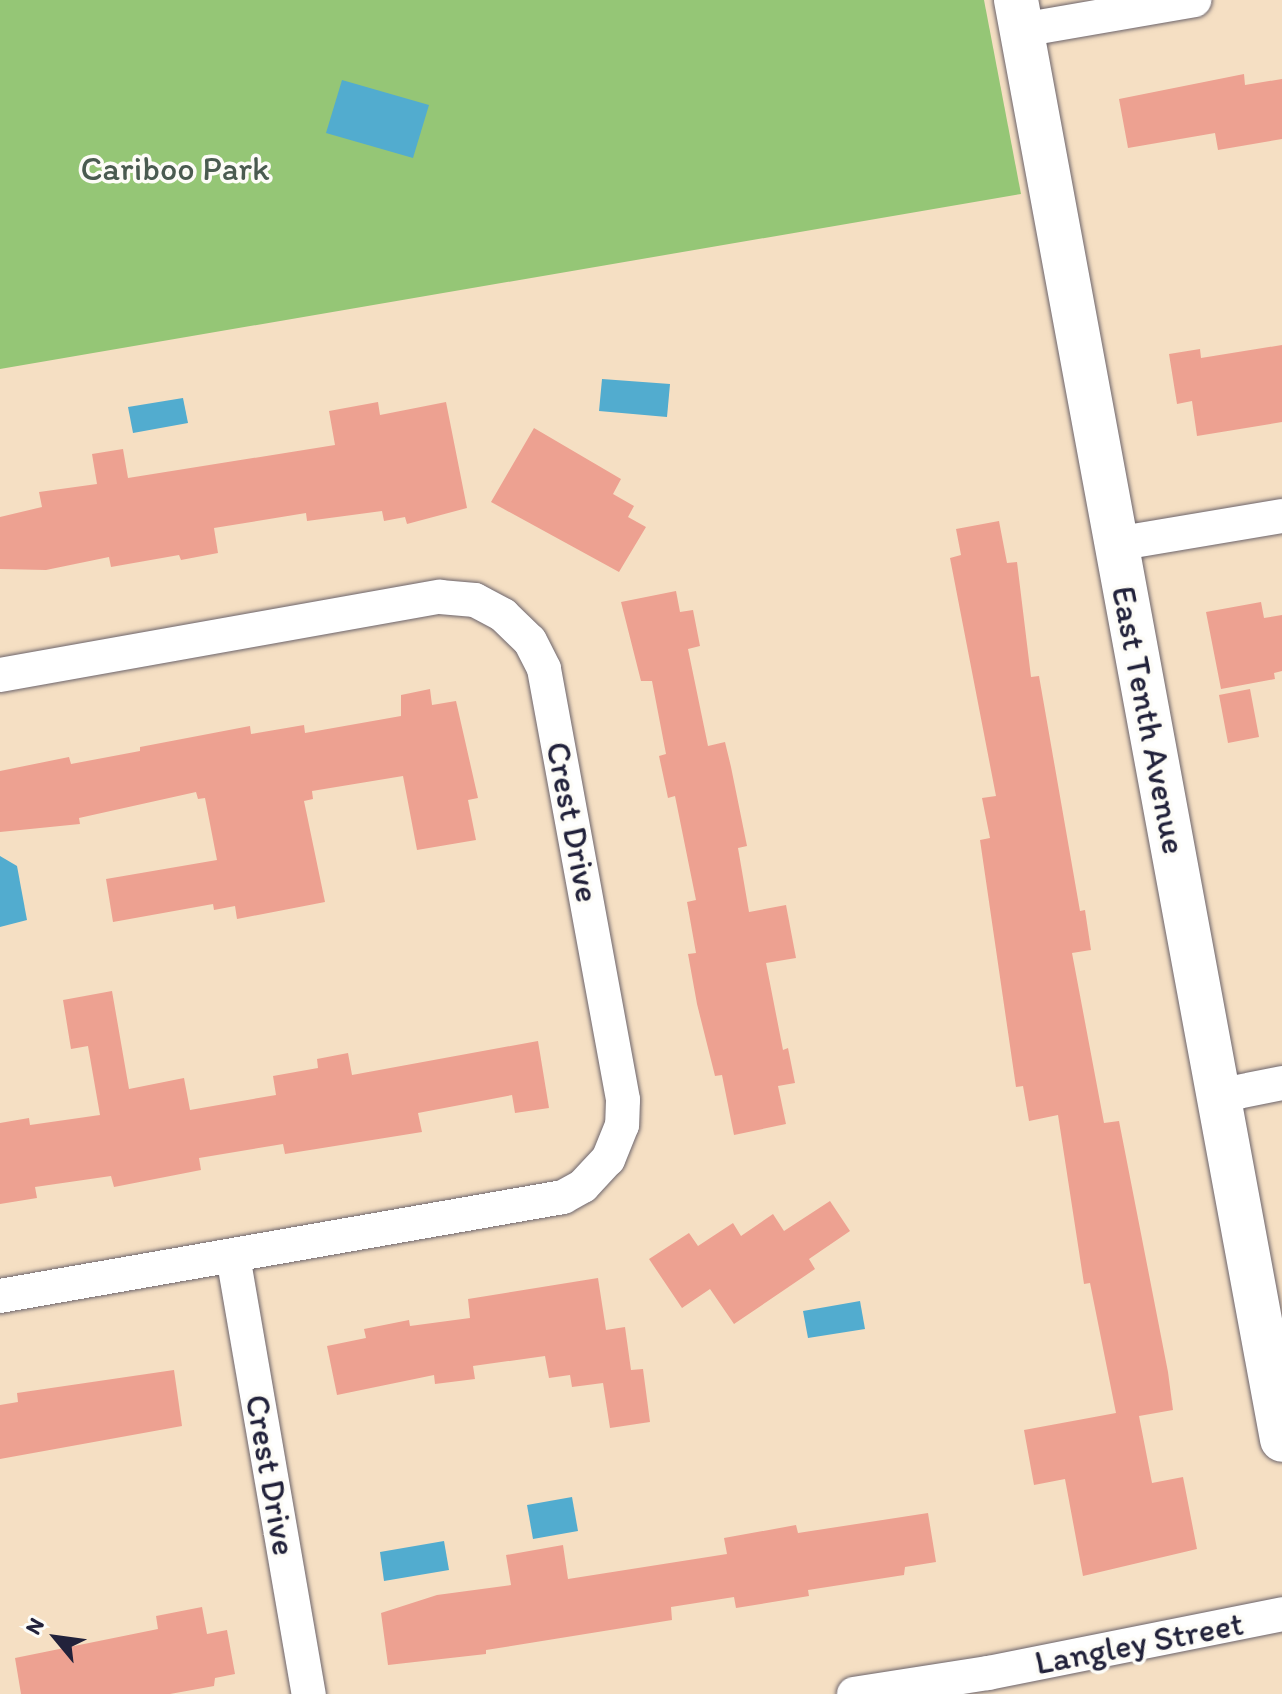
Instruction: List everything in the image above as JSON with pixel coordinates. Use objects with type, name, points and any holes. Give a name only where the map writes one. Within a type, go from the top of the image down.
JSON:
[{"type":"main road","name":"East Tenth Avenue","points":[[1018,15],[1282,1440]]},
{"type":"street","points":[[1018,15],[1194,0]]},
{"type":"street","points":[[1116,544],[1282,516]]},
{"type":"street","name":"Crest Drive","points":[[0,675],[454,597],[503,615],[530,641],[544,669],[623,1100],[616,1144],[583,1186],[548,1202],[0,1296]]},
{"type":"street","points":[[1218,1096],[1282,1083]]},
{"type":"street","name":"Crest Drive","points":[[233,1256],[309,1694]]},
{"type":"street","name":"Langley Street","points":[[854,1694],[988,1673],[1282,1614]]},
{"type":"green space","name":"Cariboo Park","points":[[0,0],[984,0],[1021,194],[0,369]]},
{"type":"water","points":[[342,80],[429,105],[413,158],[326,133]]},
{"type":"water","points":[[602,379],[670,384],[667,417],[599,411]]},
{"type":"water","points":[[183,398],[188,423],[133,433],[128,407]]},
{"type":"water","points":[[0,856],[17,866],[27,920],[0,927]]},
{"type":"water","points":[[860,1301],[865,1329],[808,1338],[803,1311]]},
{"type":"water","points":[[572,1497],[578,1531],[533,1539],[527,1505]]},
{"type":"water","points":[[444,1541],[449,1570],[384,1581],[380,1552]]},
{"type":"building","points":[[1244,74],[1245,85],[1282,79],[1282,139],[1218,150],[1215,133],[1128,148],[1119,99]]},
{"type":"building","points":[[1282,345],[1282,422],[1197,436],[1192,401],[1177,404],[1169,354],[1200,349],[1201,358]]},
{"type":"building","points":[[378,402],[380,415],[446,402],[467,508],[407,524],[405,517],[384,521],[382,511],[307,521],[306,513],[214,528],[218,553],[181,560],[179,555],[111,567],[109,557],[46,570],[0,569],[0,517],[42,507],[39,492],[97,484],[92,454],[123,449],[128,478],[335,445],[329,411]]},
{"type":"building","points":[[534,428],[621,479],[613,494],[634,506],[628,517],[646,527],[619,572],[491,502]]},
{"type":"building","points":[[999,521],[1007,563],[1017,562],[1031,677],[1039,676],[1080,911],[1085,910],[1091,950],[1072,953],[1104,1123],[1119,1121],[1168,1372],[1173,1410],[1139,1416],[1152,1483],[1183,1477],[1197,1549],[1083,1576],[1065,1479],[1034,1485],[1024,1430],[1116,1413],[1090,1283],[1084,1284],[1058,1115],[1029,1121],[1023,1086],[1016,1087],[980,840],[990,838],[982,798],[996,796],[950,558],[961,555],[956,529]]},
{"type":"building","points":[[676,591],[680,612],[693,610],[700,646],[688,649],[708,746],[725,742],[731,767],[747,846],[738,848],[749,912],[786,905],[796,958],[766,963],[783,1050],[788,1048],[795,1083],[778,1086],[786,1124],[734,1135],[722,1075],[715,1076],[697,1004],[688,954],[696,953],[687,902],[696,900],[675,796],[668,798],[659,756],[666,754],[652,681],[641,681],[621,602]]},
{"type":"building","points":[[1261,602],[1264,618],[1282,615],[1282,671],[1274,673],[1275,679],[1221,689],[1206,612]]},
{"type":"building","points":[[430,689],[432,705],[456,701],[478,798],[468,800],[476,840],[417,850],[403,776],[312,791],[313,799],[304,801],[325,902],[237,919],[235,906],[214,910],[213,904],[113,922],[106,879],[217,860],[205,798],[198,799],[196,792],[79,818],[80,824],[0,832],[0,771],[69,757],[71,764],[250,726],[251,734],[304,725],[305,733],[401,716],[401,695]]},
{"type":"building","points":[[1250,689],[1259,737],[1228,743],[1219,695]]},
{"type":"building","points":[[112,991],[129,1089],[184,1078],[190,1110],[276,1095],[273,1076],[318,1068],[317,1059],[348,1053],[352,1075],[538,1041],[549,1108],[515,1113],[512,1095],[418,1113],[422,1132],[285,1154],[283,1144],[199,1158],[201,1170],[114,1187],[111,1176],[35,1187],[37,1198],[0,1204],[0,1123],[29,1118],[30,1125],[100,1115],[88,1046],[71,1049],[63,1000]]},
{"type":"building","points":[[830,1201],[850,1231],[809,1259],[815,1269],[734,1324],[710,1289],[682,1308],[649,1259],[689,1233],[698,1246],[733,1223],[741,1236],[773,1214],[784,1231]]},
{"type":"building","points":[[598,1278],[606,1330],[625,1327],[631,1370],[643,1369],[650,1422],[610,1428],[603,1383],[572,1387],[570,1375],[549,1378],[545,1356],[473,1366],[475,1379],[435,1384],[434,1375],[337,1395],[327,1346],[366,1338],[364,1329],[409,1320],[410,1326],[470,1318],[468,1299]]},
{"type":"building","points":[[174,1370],[182,1426],[0,1459],[0,1405],[18,1402],[17,1393]]},
{"type":"building","points":[[928,1513],[936,1562],[905,1567],[904,1575],[808,1590],[809,1596],[736,1608],[734,1597],[671,1607],[672,1620],[486,1650],[486,1654],[388,1665],[381,1613],[437,1595],[511,1585],[506,1555],[563,1545],[568,1579],[727,1554],[724,1538],[796,1525],[798,1533]]},
{"type":"building","points":[[202,1607],[207,1634],[227,1630],[235,1674],[215,1678],[214,1686],[170,1694],[21,1694],[15,1658],[158,1629],[156,1616]]}]
